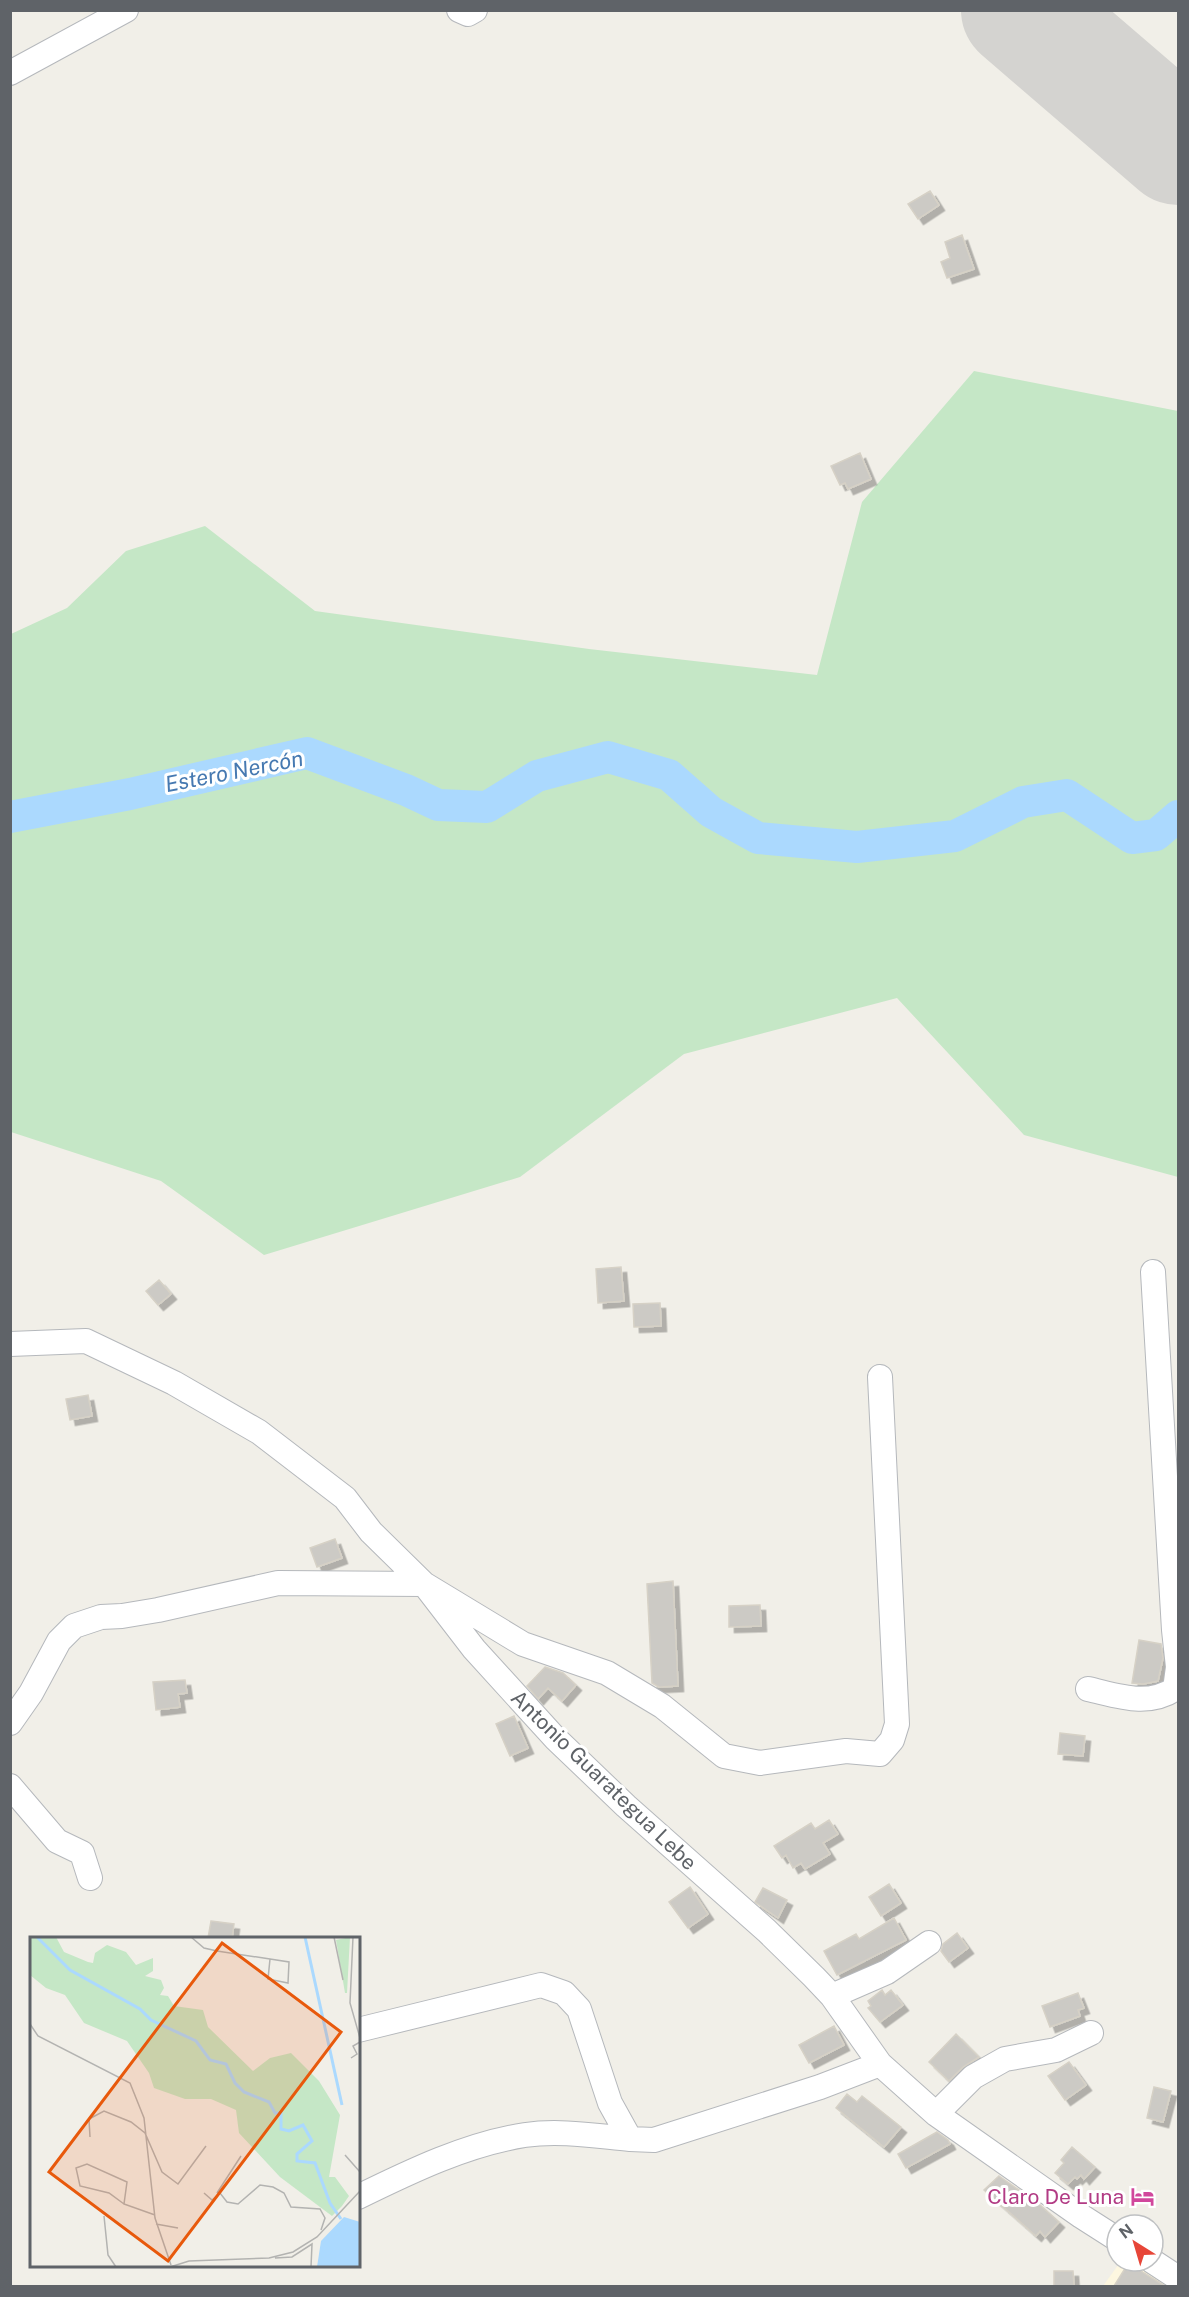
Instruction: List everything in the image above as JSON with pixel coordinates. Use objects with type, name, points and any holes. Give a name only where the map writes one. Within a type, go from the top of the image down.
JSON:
[{"type":"street","points":[[10,73],[126,10]]},
{"type":"street","points":[[459,10],[468,14],[475,10]]},
{"type":"street","points":[[1088,1689],[1138,1701],[1164,1696],[1175,1689],[1178,1667],[1176,1628],[1153,1272]]},
{"type":"street","name":"Antonio Guarategua Lebe","points":[[10,1344],[86,1341],[174,1383],[259,1432],[345,1498],[371,1532],[424,1584],[474,1649],[555,1738],[626,1806],[767,1931],[832,1996],[880,2064],[936,2114],[1105,2231]]},
{"type":"street","points":[[10,1723],[31,1693],[59,1641],[74,1626],[101,1617],[149,1611],[278,1583],[424,1584],[523,1644],[607,1673],[663,1706],[724,1756],[760,1763],[846,1751],[880,1754],[892,1740],[897,1724],[880,1377]]},
{"type":"street","points":[[10,1786],[57,1840],[82,1853],[90,1878]]},
{"type":"street","points":[[832,1996],[887,1972],[929,1943]]},
{"type":"street","points":[[360,2030],[541,1985],[564,1993],[579,2009],[610,2103],[630,2139]]},
{"type":"street","points":[[936,2114],[973,2077],[1005,2059],[1056,2050],[1091,2033]]},
{"type":"street","points":[[360,2196],[406,2174],[481,2146],[526,2135],[564,2133],[654,2140],[820,2087],[880,2064]]},
{"type":"street","points":[[1165,2269],[1179,2278]]},
{"type":"shaded area","points":[[1112,2273],[1155,2273],[1178,2286],[1103,2286]]},
{"type":"green space","points":[[974,371],[1178,411],[1178,1177],[1024,1135],[897,998],[684,1054],[520,1177],[264,1255],[161,1181],[11,1132],[11,634],[67,608],[126,551],[205,526],[315,611],[589,649],[817,675],[862,502]]},
{"type":"building","points":[[930,191],[939,205],[918,219],[908,204]]},
{"type":"building","points":[[962,235],[974,269],[947,278],[941,262],[950,258],[945,242]]},
{"type":"building","points":[[860,453],[871,479],[848,489],[845,483],[840,485],[831,466]]},
{"type":"building","points":[[621,1267],[624,1301],[598,1303],[596,1269]]},
{"type":"building","points":[[159,1280],[171,1294],[158,1305],[146,1291]]},
{"type":"building","points":[[660,1303],[661,1326],[634,1327],[633,1304]]},
{"type":"building","points":[[88,1395],[92,1416],[70,1420],[66,1399]]},
{"type":"building","points":[[335,1539],[342,1558],[317,1567],[310,1548]]},
{"type":"building","points":[[673,1581],[678,1686],[659,1687],[652,1683],[647,1584]]},
{"type":"building","points":[[760,1605],[761,1626],[729,1627],[729,1606]]},
{"type":"building","points":[[1139,1640],[1161,1644],[1163,1658],[1158,1681],[1143,1684],[1132,1683]]},
{"type":"building","points":[[545,1667],[563,1673],[576,1685],[562,1701],[548,1688],[538,1699],[527,1686]]},
{"type":"building","points":[[185,1680],[187,1693],[178,1694],[180,1707],[156,1710],[153,1682]]},
{"type":"building","points":[[514,1716],[528,1748],[510,1756],[496,1724]]},
{"type":"building","points":[[1060,1733],[1085,1736],[1083,1756],[1058,1754]]},
{"type":"building","points":[[829,1820],[838,1834],[823,1843],[830,1854],[805,1869],[801,1863],[793,1868],[786,1855],[782,1858],[774,1846],[811,1823],[815,1829]]},
{"type":"building","points":[[889,1884],[901,1903],[881,1916],[869,1897]]},
{"type":"building","points":[[690,1887],[708,1914],[688,1928],[669,1902]]},
{"type":"building","points":[[763,1888],[787,1900],[778,1918],[755,1902]]},
{"type":"building","points":[[894,1918],[906,1940],[837,1975],[824,1951],[856,1934],[859,1939]]},
{"type":"building","points":[[211,1921],[234,1924],[232,1937],[208,1937]]},
{"type":"building","points":[[957,1933],[968,1948],[949,1962],[941,1951],[943,1944]]},
{"type":"building","points":[[882,1990],[885,1995],[891,1990],[903,2005],[880,2022],[868,2008],[871,2006],[868,2001]]},
{"type":"building","points":[[1078,1993],[1084,2008],[1078,2010],[1080,2016],[1050,2027],[1042,2006]]},
{"type":"building","points":[[834,2026],[844,2045],[809,2063],[799,2045]]},
{"type":"building","points":[[956,2034],[979,2057],[963,2067],[949,2081],[929,2062]]},
{"type":"building","points":[[1069,2062],[1086,2085],[1065,2100],[1048,2076]]},
{"type":"building","points":[[1154,2087],[1171,2091],[1163,2122],[1147,2118]]},
{"type":"building","points":[[847,2094],[857,2102],[862,2096],[901,2127],[884,2147],[836,2108]]},
{"type":"building","points":[[937,2132],[950,2144],[906,2168],[898,2154]]},
{"type":"building","points":[[1072,2147],[1095,2167],[1084,2179],[1081,2175],[1068,2184],[1055,2173],[1064,2163],[1061,2160]]},
{"type":"building","points":[[999,2176],[1039,2204],[1059,2222],[1045,2237],[1040,2231],[1036,2236],[984,2190]]},
{"type":"building","points":[[1054,2271],[1073,2271],[1074,2286],[1054,2286]]},
{"type":"building","points":[[1122,2273],[1144,2273],[1165,2286],[1114,2286]]},
{"type":"waterway","name":"Estero Nercón","points":[[10,817],[130,794],[307,753],[406,790],[438,805],[487,807],[537,776],[608,757],[669,775],[711,812],[758,838],[857,847],[955,836],[1023,802],[1067,795],[1132,838],[1156,835],[1178,816]]},
{"type":"runway","points":[[1020,10],[1178,146]]},
{"type":"place","name":"Claro De Luna","points":[[1142,2196]]}]
